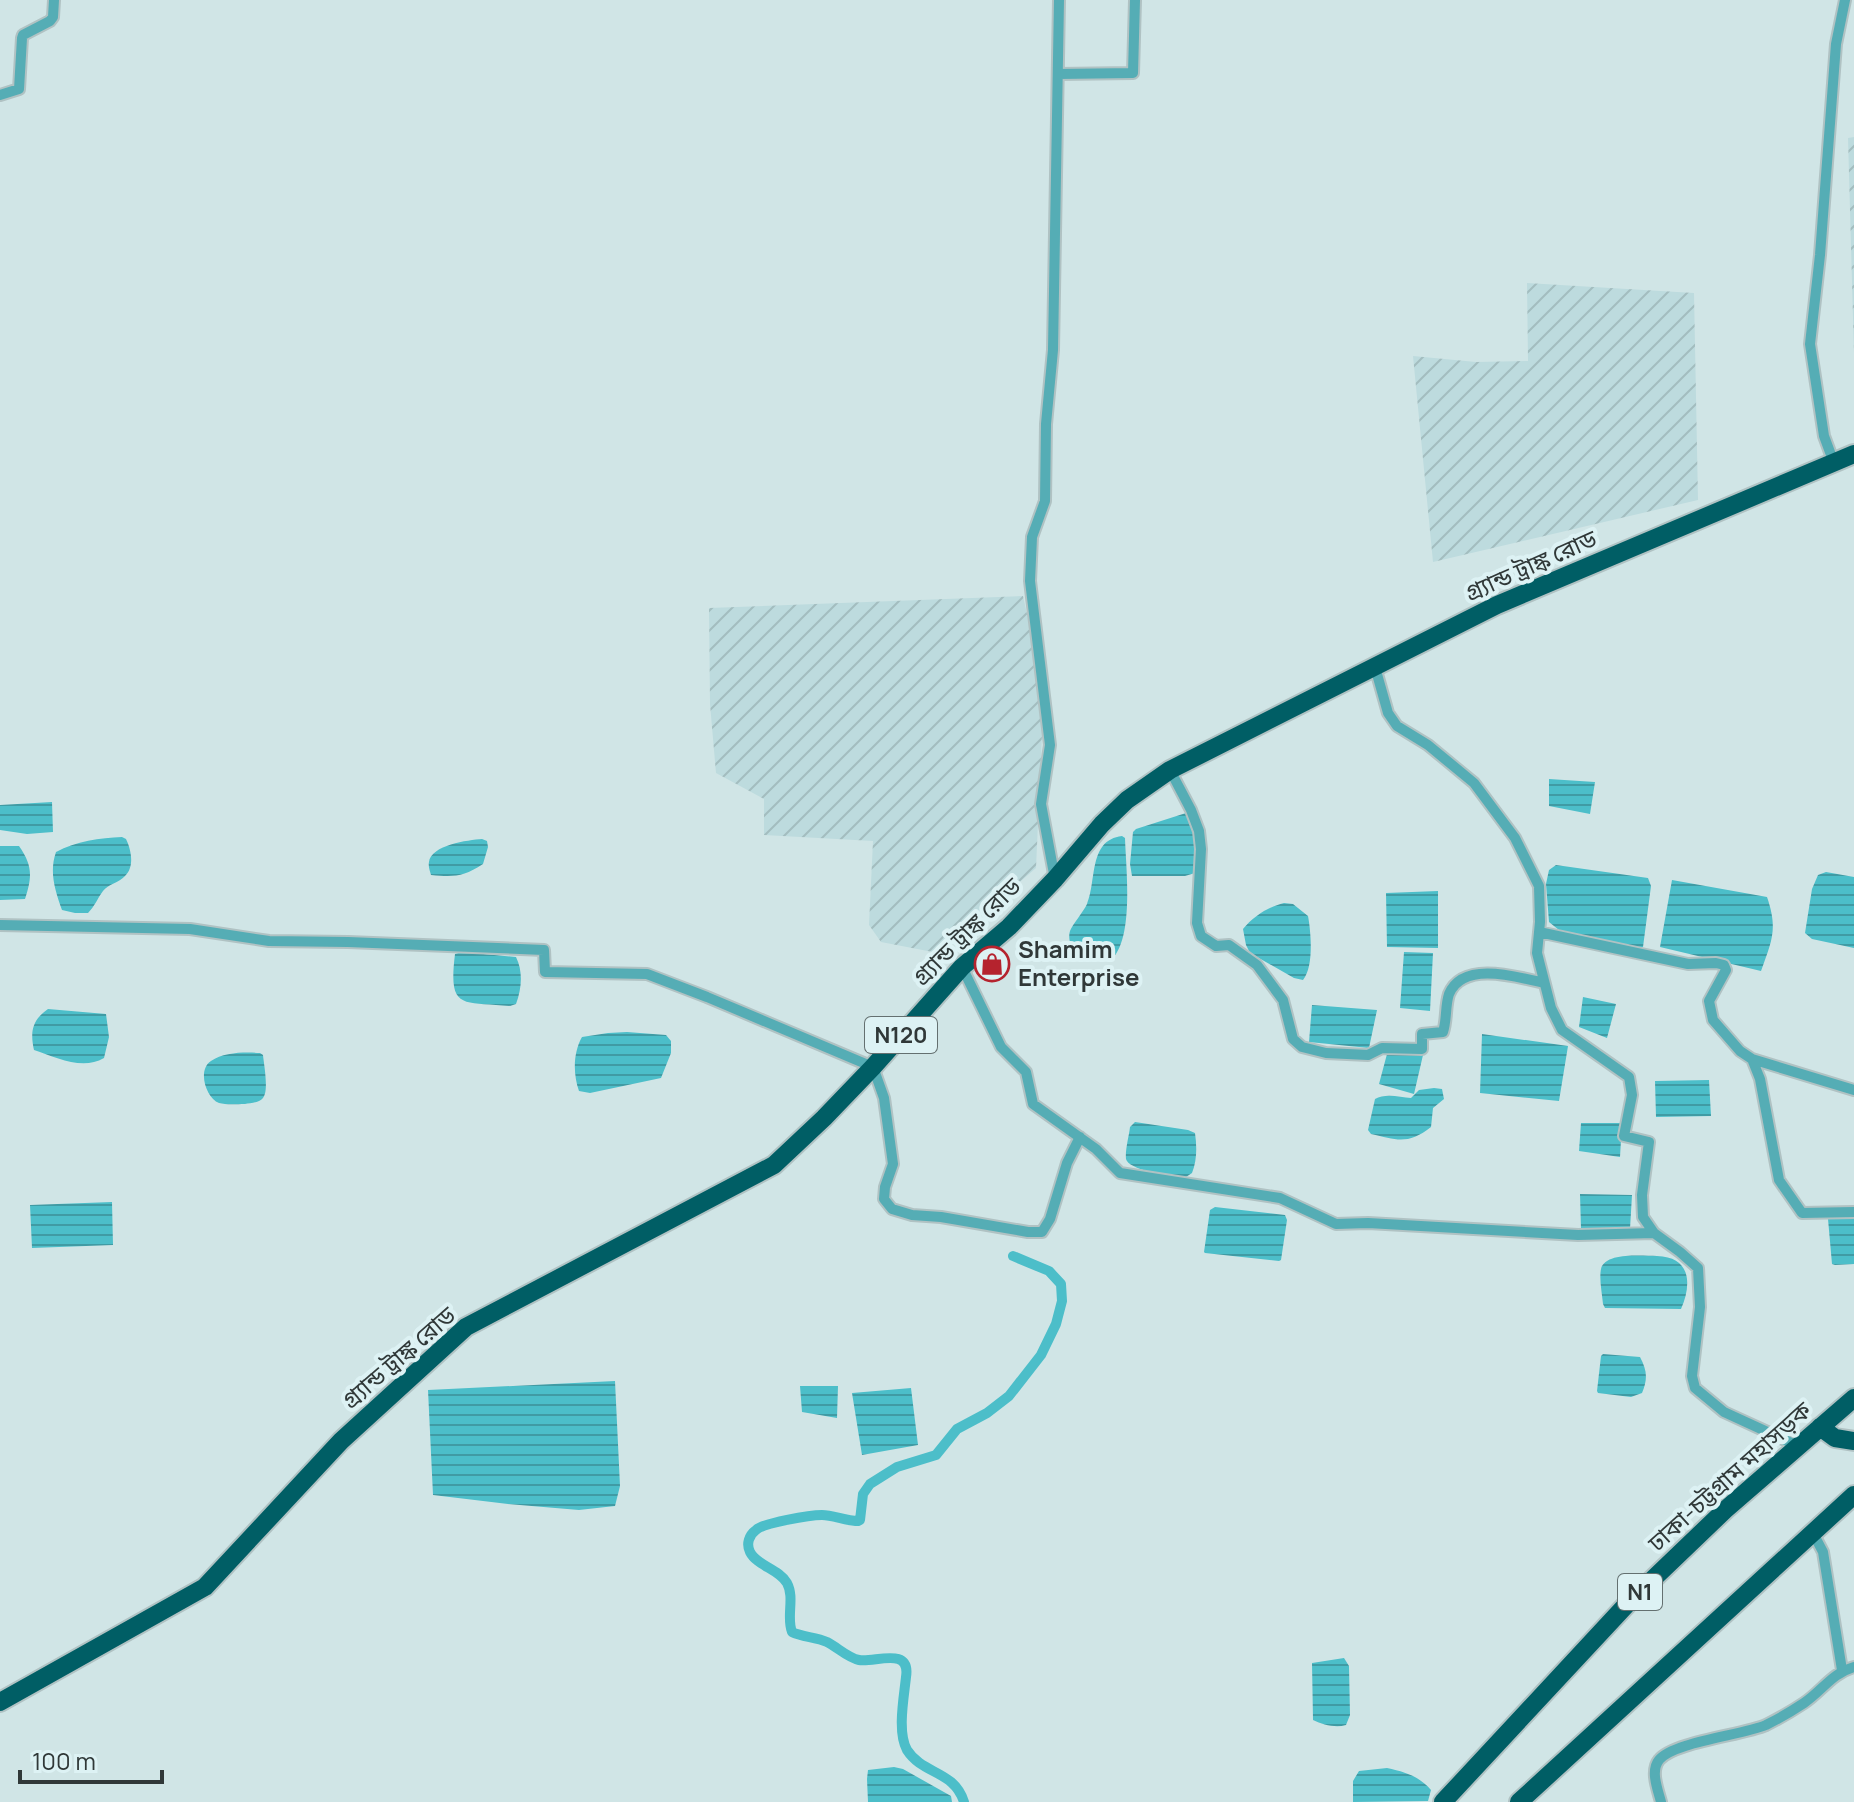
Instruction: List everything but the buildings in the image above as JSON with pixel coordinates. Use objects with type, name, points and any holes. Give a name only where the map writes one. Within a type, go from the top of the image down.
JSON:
[{"type":"highway","name":"গ্র্যান্ড ট্রাঙ্ক রোড","points":[[0,1702],[205,1587],[341,1441],[466,1327],[774,1165],[873,1067],[962,967],[1009,927],[1102,824],[1127,800],[1170,770],[1497,605],[1854,454]]},
{"type":"highway","name":"ঢাকা-চট্টগ্রাম মহাসড়ক","points":[[1443,1802],[1628,1603],[1725,1510],[1854,1398]]},
{"type":"highway","points":[[1820,1427],[1835,1438],[1854,1441]]},
{"type":"highway","points":[[1519,1802],[1854,1495]]},
{"type":"street","points":[[0,95],[19,89],[23,35],[50,21],[54,0]]},
{"type":"street","points":[[1055,879],[1041,804],[1050,745],[1030,581],[1032,537],[1045,501],[1046,424],[1053,350],[1059,0]]},
{"type":"street","points":[[1058,74],[1133,73],[1135,0]]},
{"type":"street","points":[[1834,463],[1824,436],[1810,344],[1836,44],[1845,0]]},
{"type":"street","points":[[1375,667],[1388,713],[1397,726],[1428,745],[1474,783],[1515,838],[1539,886],[1537,953],[1551,1008],[1562,1030],[1629,1077],[1632,1095],[1624,1136],[1649,1142],[1643,1217],[1654,1233],[1698,1268],[1700,1307],[1692,1376],[1695,1388],[1724,1412],[1798,1446]]},
{"type":"street","points":[[1170,770],[1199,831],[1197,923],[1201,936],[1216,946],[1229,945],[1257,965],[1283,1000],[1293,1039],[1302,1047],[1326,1053],[1368,1055],[1382,1048],[1422,1049],[1422,1034],[1443,1032],[1450,992],[1460,981],[1475,974],[1498,973],[1544,983]]},
{"type":"street","points":[[0,925],[190,929],[269,941],[544,950],[545,972],[647,974],[873,1067],[884,1098],[893,1164],[884,1199],[892,1209],[912,1215],[1042,1232],[1050,1219],[1067,1163],[1080,1137]]},
{"type":"street","points":[[1539,932],[1688,964],[1724,965],[1726,970],[1709,1001],[1713,1020],[1740,1051],[1752,1059],[1854,1090]]},
{"type":"street","points":[[962,967],[1001,1047],[1026,1072],[1033,1104],[1096,1149],[1120,1173],[1280,1198],[1336,1224],[1368,1223],[1578,1235],[1654,1233]]},
{"type":"street","points":[[1752,1059],[1760,1079],[1779,1180],[1802,1213],[1854,1212]]},
{"type":"street","points":[[1813,1533],[1823,1552],[1842,1670]]},
{"type":"street","points":[[1661,1802],[1655,1768],[1659,1759],[1666,1754],[1764,1726],[1805,1703],[1842,1670],[1854,1667]]},
{"type":"shaded area","points":[[1854,137],[1854,354],[1848,138]]},
{"type":"shaded area","points":[[1527,283],[1694,293],[1698,500],[1433,562],[1413,356],[1476,362],[1528,361]]},
{"type":"shaded area","points":[[1023,596],[1035,650],[1043,713],[1036,868],[938,953],[881,942],[869,925],[873,841],[764,835],[764,799],[716,773],[710,704],[709,608]]},
{"type":"water","points":[[1549,779],[1595,782],[1590,814],[1549,806]]},
{"type":"water","points":[[52,802],[53,832],[27,834],[0,830],[0,805]]},
{"type":"water","points":[[1186,813],[1197,842],[1195,873],[1185,876],[1132,876],[1133,832]]},
{"type":"water","points":[[1125,838],[1127,902],[1119,949],[1112,959],[1080,959],[1071,946],[1070,931],[1087,904],[1099,853],[1111,839]]},
{"type":"water","points":[[126,839],[131,853],[128,872],[105,889],[88,913],[62,910],[53,874],[56,852],[88,841]]},
{"type":"water","points":[[482,839],[487,841],[488,847],[483,864],[458,875],[431,875],[429,862],[436,851],[451,844]]},
{"type":"water","points":[[0,846],[19,846],[27,860],[30,878],[25,899],[0,900]]},
{"type":"water","points":[[1556,865],[1648,878],[1651,886],[1643,947],[1564,934],[1549,922],[1546,884],[1549,870]]},
{"type":"water","points":[[1826,872],[1854,877],[1854,948],[1812,939],[1805,933],[1812,889],[1818,875]]},
{"type":"water","points":[[1672,880],[1767,897],[1772,934],[1761,971],[1660,947]]},
{"type":"water","points":[[1438,891],[1438,948],[1387,947],[1386,893]]},
{"type":"water","points":[[1284,903],[1293,904],[1308,916],[1310,958],[1303,980],[1250,953],[1246,945],[1243,929],[1262,913]]},
{"type":"water","points":[[1404,952],[1433,953],[1430,1011],[1400,1008]]},
{"type":"water","points":[[455,954],[516,957],[521,980],[516,1004],[480,1004],[462,1000],[454,985],[453,972]]},
{"type":"water","points":[[1583,997],[1616,1004],[1607,1038],[1579,1027]]},
{"type":"water","points":[[1312,1005],[1377,1010],[1369,1048],[1309,1042]]},
{"type":"water","points":[[48,1009],[106,1014],[109,1037],[104,1058],[96,1062],[78,1063],[34,1050],[34,1027]]},
{"type":"water","points":[[627,1032],[666,1035],[671,1041],[671,1053],[661,1078],[590,1093],[579,1091],[575,1064],[582,1037]]},
{"type":"water","points":[[1482,1034],[1568,1046],[1559,1101],[1480,1093]]},
{"type":"water","points":[[228,1054],[263,1055],[266,1078],[263,1098],[245,1104],[222,1104],[210,1096],[204,1077],[211,1061]]},
{"type":"water","points":[[1387,1054],[1423,1055],[1414,1094],[1379,1084]]},
{"type":"water","points":[[1709,1080],[1711,1116],[1656,1117],[1655,1081]]},
{"type":"water","points":[[1442,1089],[1444,1099],[1433,1108],[1431,1127],[1423,1133],[1409,1139],[1395,1139],[1371,1134],[1368,1130],[1375,1099],[1388,1096],[1411,1098],[1419,1090]]},
{"type":"water","points":[[1135,1122],[1195,1133],[1196,1153],[1192,1173],[1186,1177],[1164,1175],[1129,1163],[1126,1159],[1127,1147],[1130,1127]]},
{"type":"water","points":[[1581,1123],[1622,1123],[1620,1157],[1579,1151]]},
{"type":"water","points":[[1580,1194],[1632,1195],[1630,1229],[1581,1229]]},
{"type":"water","points":[[112,1202],[113,1245],[32,1248],[30,1205]]},
{"type":"water","points":[[1215,1207],[1285,1215],[1287,1220],[1281,1260],[1205,1253],[1210,1210]]},
{"type":"water","points":[[1828,1219],[1854,1219],[1854,1264],[1832,1264]]},
{"type":"water","points":[[1657,1256],[1677,1261],[1686,1274],[1687,1290],[1681,1309],[1605,1308],[1600,1277],[1604,1264],[1617,1257]]},
{"type":"water","points":[[1603,1354],[1640,1357],[1646,1375],[1642,1393],[1631,1397],[1598,1393]]},
{"type":"water","points":[[615,1381],[620,1486],[615,1506],[579,1510],[433,1495],[428,1390]]},
{"type":"water","points":[[800,1386],[838,1386],[837,1418],[802,1412]]},
{"type":"water","points":[[911,1388],[918,1445],[862,1455],[852,1393]]},
{"type":"water","points":[[1344,1658],[1349,1666],[1350,1715],[1346,1725],[1330,1726],[1313,1720],[1312,1663]]},
{"type":"water","points":[[894,1767],[951,1796],[952,1802],[868,1802],[868,1770]]},
{"type":"water","points":[[1387,1768],[1422,1781],[1431,1790],[1428,1801],[1353,1802],[1353,1781],[1359,1771]]},
{"type":"waterway","points":[[964,1802],[953,1784],[921,1764],[907,1750],[902,1724],[906,1677],[903,1662],[890,1658],[859,1660],[827,1642],[792,1632],[787,1583],[753,1557],[748,1543],[760,1527],[787,1520],[822,1515],[860,1520],[863,1494],[870,1484],[897,1467],[936,1455],[957,1429],[987,1413],[1009,1396],[1041,1355],[1056,1324],[1062,1301],[1061,1284],[1049,1271],[1013,1256]]},
{"type":"place","name":"Shamim Enterprise","points":[[992,964]]}]
